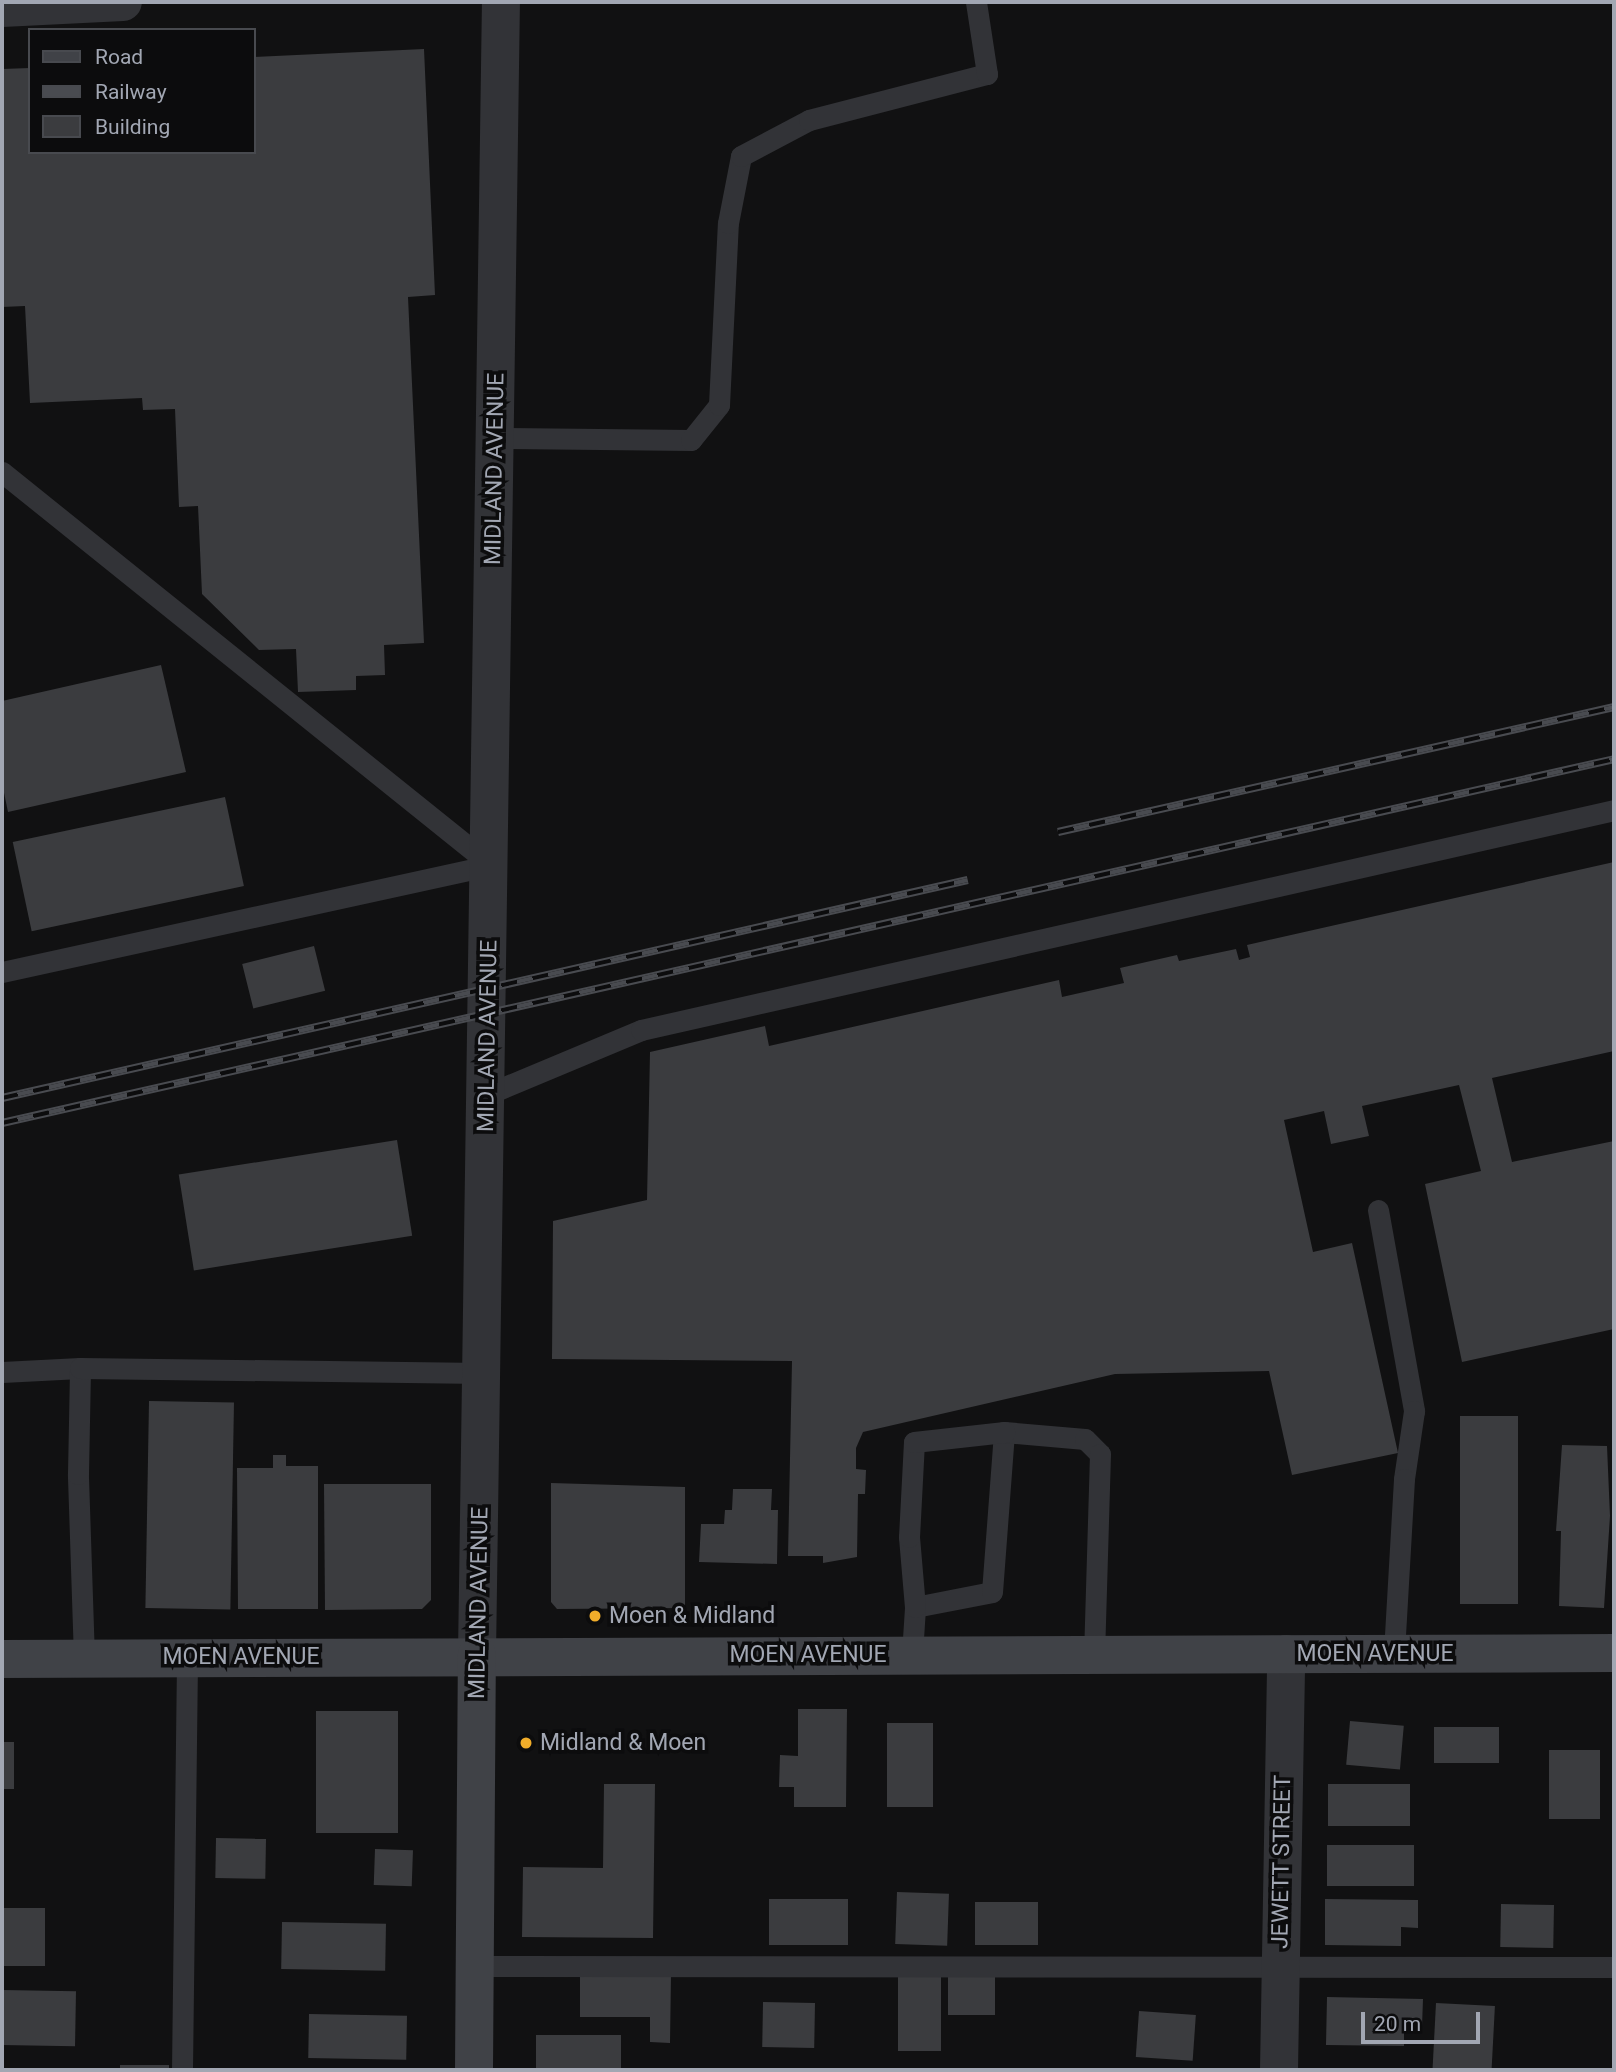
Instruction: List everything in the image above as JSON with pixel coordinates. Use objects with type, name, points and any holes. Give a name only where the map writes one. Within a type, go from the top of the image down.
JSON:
[{"type":"street","points":[[2,8],[122,2]]},
{"type":"street","name":"MIDLAND AVENUE","points":[[474,2070],[477,1655],[488,1094],[502,2]]},
{"type":"street","name":"MOEN AVENUE","points":[[2,1659],[477,1655],[1614,1653]]},
{"type":"street","name":"JEWETT STREET","points":[[1279,2070],[1286,1654]]},
{"type":"lane","points":[[496,438],[691,440],[719,405],[728,223],[741,156],[809,120],[987,74],[976,2]]},
{"type":"lane","points":[[2,472],[491,865]]},
{"type":"lane","points":[[488,1094],[641,1030],[1614,810]]},
{"type":"lane","points":[[2,972],[491,865]]},
{"type":"lane","points":[[1378,1210],[1414,1411],[1404,1479],[1394,1654]]},
{"type":"lane","points":[[2,1372],[80,1368],[482,1373]]},
{"type":"lane","points":[[80,1368],[84,1658]]},
{"type":"lane","points":[[915,1607],[992,1592],[1004,1432]]},
{"type":"lane","points":[[912,1654],[915,1607],[909,1537],[914,1442],[1004,1432],[1085,1439],[1100,1454],[1094,1654]]},
{"type":"lane","points":[[182,2070],[187,1657]]},
{"type":"lane","points":[[475,1966],[1280,1970],[1614,1967]]},
{"type":"building","points":[[424,49],[435,295],[408,297],[424,643],[384,645],[385,675],[356,676],[356,690],[298,692],[296,649],[259,650],[202,594],[198,506],[179,507],[175,409],[143,410],[142,398],[30,403],[25,306],[2,307],[2,69],[28,68],[28,154],[256,154],[256,57]]},
{"type":"building","points":[[161,665],[186,772],[8,812],[2,783],[2,701]]},
{"type":"building","points":[[225,797],[244,886],[32,931],[13,842]]},
{"type":"building","points":[[1614,862],[1614,1051],[1492,1078],[1512,1162],[1614,1141],[1614,1329],[1462,1362],[1425,1184],[1481,1171],[1459,1085],[1362,1106],[1369,1136],[1331,1144],[1324,1111],[1284,1120],[1313,1252],[1352,1243],[1398,1453],[1292,1475],[1269,1371],[1115,1374],[863,1432],[856,1448],[856,1469],[866,1470],[865,1494],[858,1494],[857,1557],[823,1563],[823,1556],[788,1556],[792,1361],[552,1359],[553,1221],[647,1200],[650,1052],[765,1026],[769,1046],[1059,980],[1062,997],[1124,983],[1120,968],[1177,955],[1179,961],[1236,949],[1239,960],[1250,957],[1247,945]]},
{"type":"building","points":[[314,946],[325,991],[253,1009],[242,964]]},
{"type":"building","points":[[397,1140],[412,1236],[194,1270],[179,1175]]},
{"type":"building","points":[[149,1401],[234,1402],[230,1609],[145,1608]]},
{"type":"building","points":[[1460,1416],[1518,1416],[1518,1604],[1460,1604]]},
{"type":"building","points":[[1562,1445],[1607,1446],[1610,1516],[1604,1608],[1559,1606],[1561,1531],[1556,1531]]},
{"type":"building","points":[[273,1455],[286,1455],[286,1466],[318,1466],[318,1609],[238,1609],[237,1468],[273,1468]]},
{"type":"building","points":[[551,1483],[685,1487],[685,1608],[557,1609],[551,1602]]},
{"type":"building","points":[[324,1484],[431,1484],[431,1600],[422,1609],[325,1610]]},
{"type":"building","points":[[733,1489],[772,1489],[771,1510],[778,1510],[777,1564],[699,1562],[701,1524],[724,1524],[725,1510],[732,1510]]},
{"type":"building","points":[[798,1709],[847,1709],[846,1807],[794,1807],[794,1787],[779,1787],[780,1755],[798,1756]]},
{"type":"building","points":[[316,1711],[398,1711],[398,1833],[316,1833]]},
{"type":"building","points":[[1350,1721],[1404,1726],[1400,1770],[1346,1765]]},
{"type":"building","points":[[887,1723],[933,1723],[933,1807],[887,1807]]},
{"type":"building","points":[[1434,1727],[1499,1727],[1499,1763],[1434,1763]]},
{"type":"building","points":[[2,1742],[14,1742],[14,1789],[2,1789]]},
{"type":"building","points":[[1549,1750],[1600,1750],[1600,1819],[1549,1819]]},
{"type":"building","points":[[604,1784],[655,1784],[653,1938],[522,1937],[523,1867],[603,1868]]},
{"type":"building","points":[[1328,1784],[1410,1784],[1410,1826],[1328,1826]]},
{"type":"building","points":[[216,1838],[266,1839],[265,1879],[215,1878]]},
{"type":"building","points":[[1327,1845],[1414,1845],[1414,1886],[1327,1886]]},
{"type":"building","points":[[375,1849],[413,1850],[412,1886],[374,1885]]},
{"type":"building","points":[[897,1892],[949,1894],[947,1946],[895,1944]]},
{"type":"building","points":[[769,1899],[848,1899],[848,1945],[769,1945]]},
{"type":"building","points":[[1325,1899],[1418,1900],[1418,1928],[1401,1927],[1401,1946],[1325,1945]]},
{"type":"building","points":[[975,1902],[1038,1902],[1038,1945],[975,1945]]},
{"type":"building","points":[[1501,1904],[1554,1905],[1553,1948],[1500,1947]]},
{"type":"building","points":[[2,1908],[45,1908],[45,1966],[2,1966]]},
{"type":"building","points":[[282,1922],[386,1924],[385,1971],[281,1969]]},
{"type":"building","points":[[898,1973],[941,1973],[941,2051],[898,2051]]},
{"type":"building","points":[[580,1975],[671,1975],[670,2043],[650,2042],[650,2017],[580,2017]]},
{"type":"building","points":[[948,1975],[995,1975],[995,2015],[948,2015]]},
{"type":"building","points":[[2,1990],[76,1991],[75,2046],[2,2045]]},
{"type":"building","points":[[1327,1997],[1423,1999],[1422,2027],[1404,2026],[1404,2046],[1326,2045]]},
{"type":"building","points":[[763,2002],[815,2003],[814,2048],[762,2047]]},
{"type":"building","points":[[1436,2003],[1495,2006],[1492,2070],[1432,2070]]},
{"type":"building","points":[[1139,2011],[1196,2015],[1193,2061],[1136,2057]]},
{"type":"building","points":[[309,2014],[407,2016],[406,2060],[308,2058]]},
{"type":"building","points":[[536,2035],[621,2035],[621,2070],[536,2070]]},
{"type":"building","points":[[120,2065],[169,2065],[169,2070],[120,2070]]},
{"type":"railway","points":[[1058,832],[1614,707]]},
{"type":"railway","points":[[2,1123],[1614,759]]},
{"type":"railway","points":[[2,1098],[968,880]]},
{"type":"place","name":"Moen & Midland","points":[[595,1616]]},
{"type":"place","name":"Midland & Moen","points":[[526,1743]]}]
